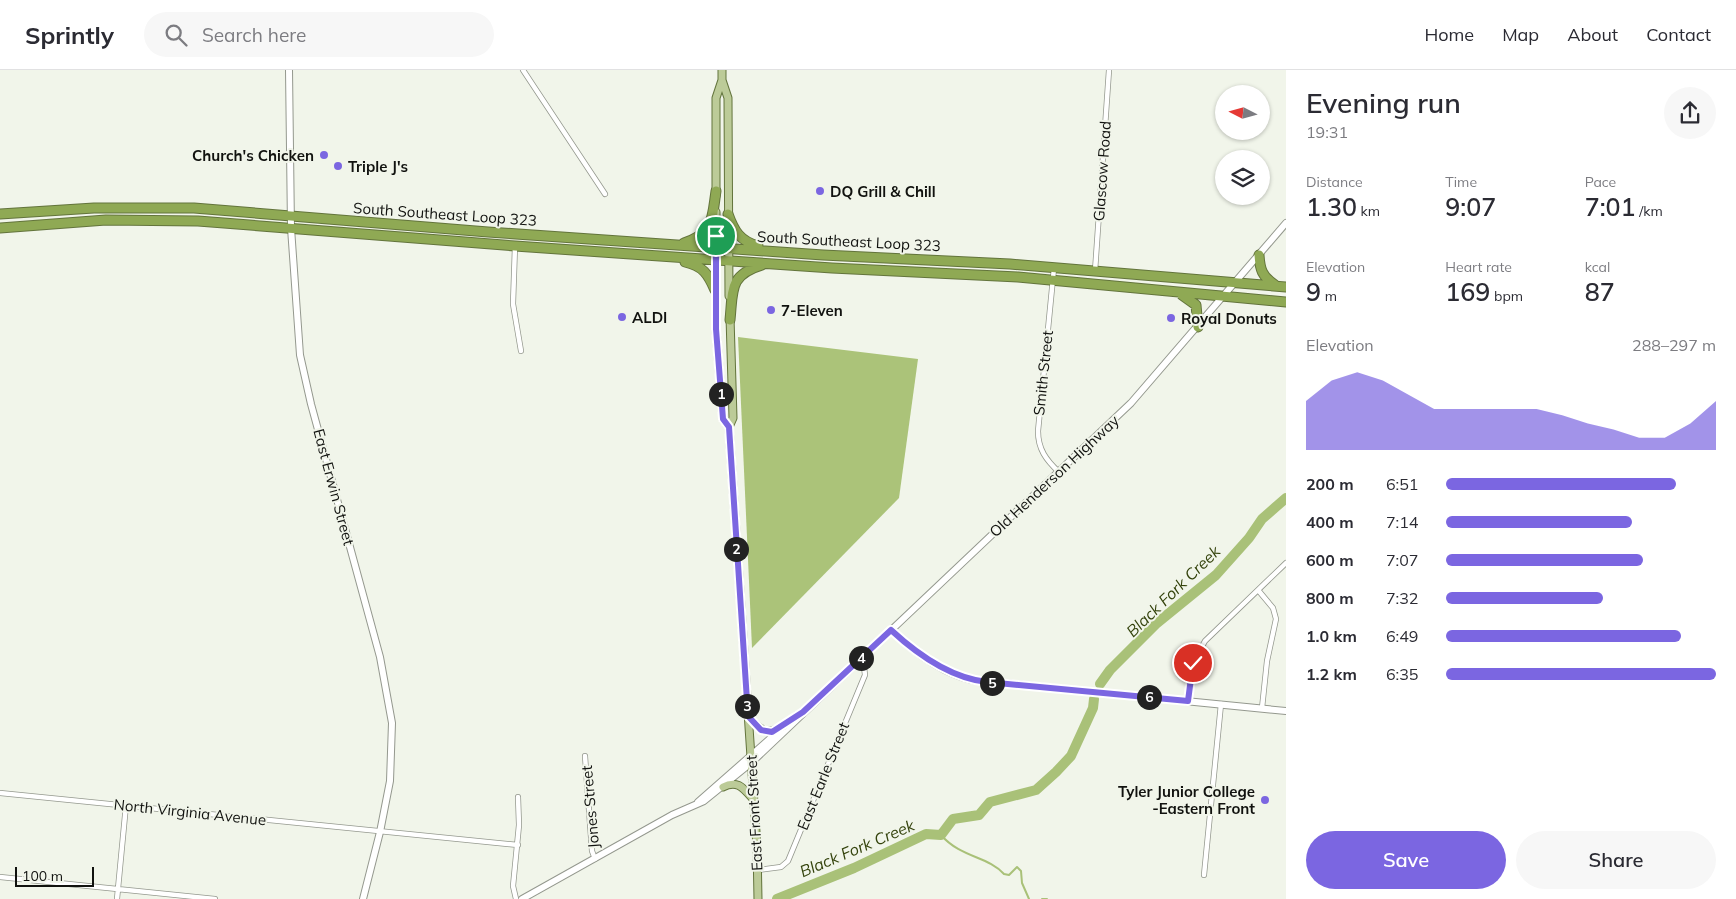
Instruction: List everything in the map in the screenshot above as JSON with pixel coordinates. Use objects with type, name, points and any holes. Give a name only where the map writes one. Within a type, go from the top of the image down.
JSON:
[{"type":"highway","points":[[681,244],[700,236],[707,230],[712,217],[716,191]]},
{"type":"highway","name":"South Southeast Loop 323","points":[[0,214],[78,209],[160,207],[488,232],[1054,268],[1282,287]]},
{"type":"highway","points":[[728,214],[735,232],[742,239],[772,251]]},
{"type":"highway","name":"South Southeast Loop 323","points":[[0,228],[142,219],[291,228],[766,264],[1052,280],[1286,302]]},
{"type":"highway","points":[[1259,255],[1260,271],[1264,278],[1282,287]]},
{"type":"highway","points":[[661,256],[702,267],[709,276],[715,290]]},
{"type":"highway","points":[[913,272],[914,260]]},
{"type":"highway","points":[[730,320],[736,280],[746,270],[766,264]]},
{"type":"highway","points":[[1175,292],[1192,300],[1196,305],[1198,327]]},
{"type":"main road","name":"East Erwin Street","points":[[289,70],[291,228],[298,338],[304,372],[389,696],[392,759],[380,832],[363,899]]},
{"type":"main road","points":[[722,70],[722,80]]},
{"type":"main road","name":"East Front Street","points":[[722,80],[716,98],[715,290],[723,419],[729,427]]},
{"type":"main road","name":"East Front Street","points":[[722,80],[728,98],[728,260],[733,418],[729,427],[754,800],[758,899]]},
{"type":"main road","name":"Old Henderson Highway","points":[[698,802],[704,801],[751,763],[1131,403],[1286,223]]},
{"type":"main road","points":[[891,630],[917,652],[951,673],[967,679],[1286,710]]},
{"type":"main road","name":"Old Henderson Highway","points":[[522,899],[698,802],[750,755],[803,712]]},
{"type":"main road","points":[[748,716],[761,730],[766,732],[784,726]]},
{"type":"main road","points":[[723,787],[739,784],[754,800]]},
{"type":"street","points":[[523,70],[605,194]]},
{"type":"street","name":"Glascow Road","points":[[1094,271],[1109,70]]},
{"type":"street","points":[[515,246],[513,304],[521,351]]},
{"type":"street","name":"Smith Street","points":[[1054,268],[1038,443],[1043,454],[1059,472]]},
{"type":"street","points":[[1188,701],[1191,670],[1195,655],[1205,642],[1286,563]]},
{"type":"street","points":[[1258,590],[1271,604],[1276,619],[1267,661],[1262,708]]},
{"type":"street","name":"East Earle Street","points":[[758,870],[781,868],[788,861],[865,675],[864,667],[858,660]]},
{"type":"street","points":[[1204,875],[1221,704]]},
{"type":"street","name":"Jones Street","points":[[585,756],[592,851],[595,858]]},
{"type":"street","name":"North Virginia Avenue","points":[[0,793],[518,845]]},
{"type":"street","points":[[516,899],[514,886],[518,845],[518,797]]},
{"type":"street","points":[[117,899],[126,805]]},
{"type":"street","points":[[0,877],[215,899]]},
{"type":"green space","points":[[738,337],[918,359],[899,498],[752,648]]},
{"type":"waterway","name":"Black Fork Creek","points":[[1100,684],[1110,670],[1157,623],[1216,575],[1249,538],[1262,519],[1286,498]]},
{"type":"waterway","name":"Black Fork Creek","points":[[777,899],[854,868],[926,834],[941,835],[953,819],[979,815],[990,802],[1036,790],[1071,756],[1093,708],[1094,699]]},
{"type":"waterway","points":[[941,835],[957,848],[998,868],[1004,874],[1009,875],[1017,867],[1021,871],[1022,883],[1029,899]]},
{"type":"waterway","points":[[1042,899],[1047,899]]},
{"type":"place","name":"Church's Chicken","points":[[324,155]]},
{"type":"place","name":"Triple J's","points":[[338,166]]},
{"type":"place","name":"DQ Grill & Chill","points":[[820,191]]},
{"type":"place","name":"7-Eleven","points":[[771,310]]},
{"type":"place","name":"ALDI","points":[[622,317]]},
{"type":"place","name":"Royal Donuts","points":[[1171,318]]},
{"type":"place","name":"Tyler Junior College -Eastern Front","points":[[1265,800]]},
{"type":"route","points":[[716,236],[716,329],[723,419],[729,427],[748,716],[759,728],[772,732],[803,712],[891,630],[913,650],[951,673],[967,679],[987,682],[1188,701],[1193,663]]}]
